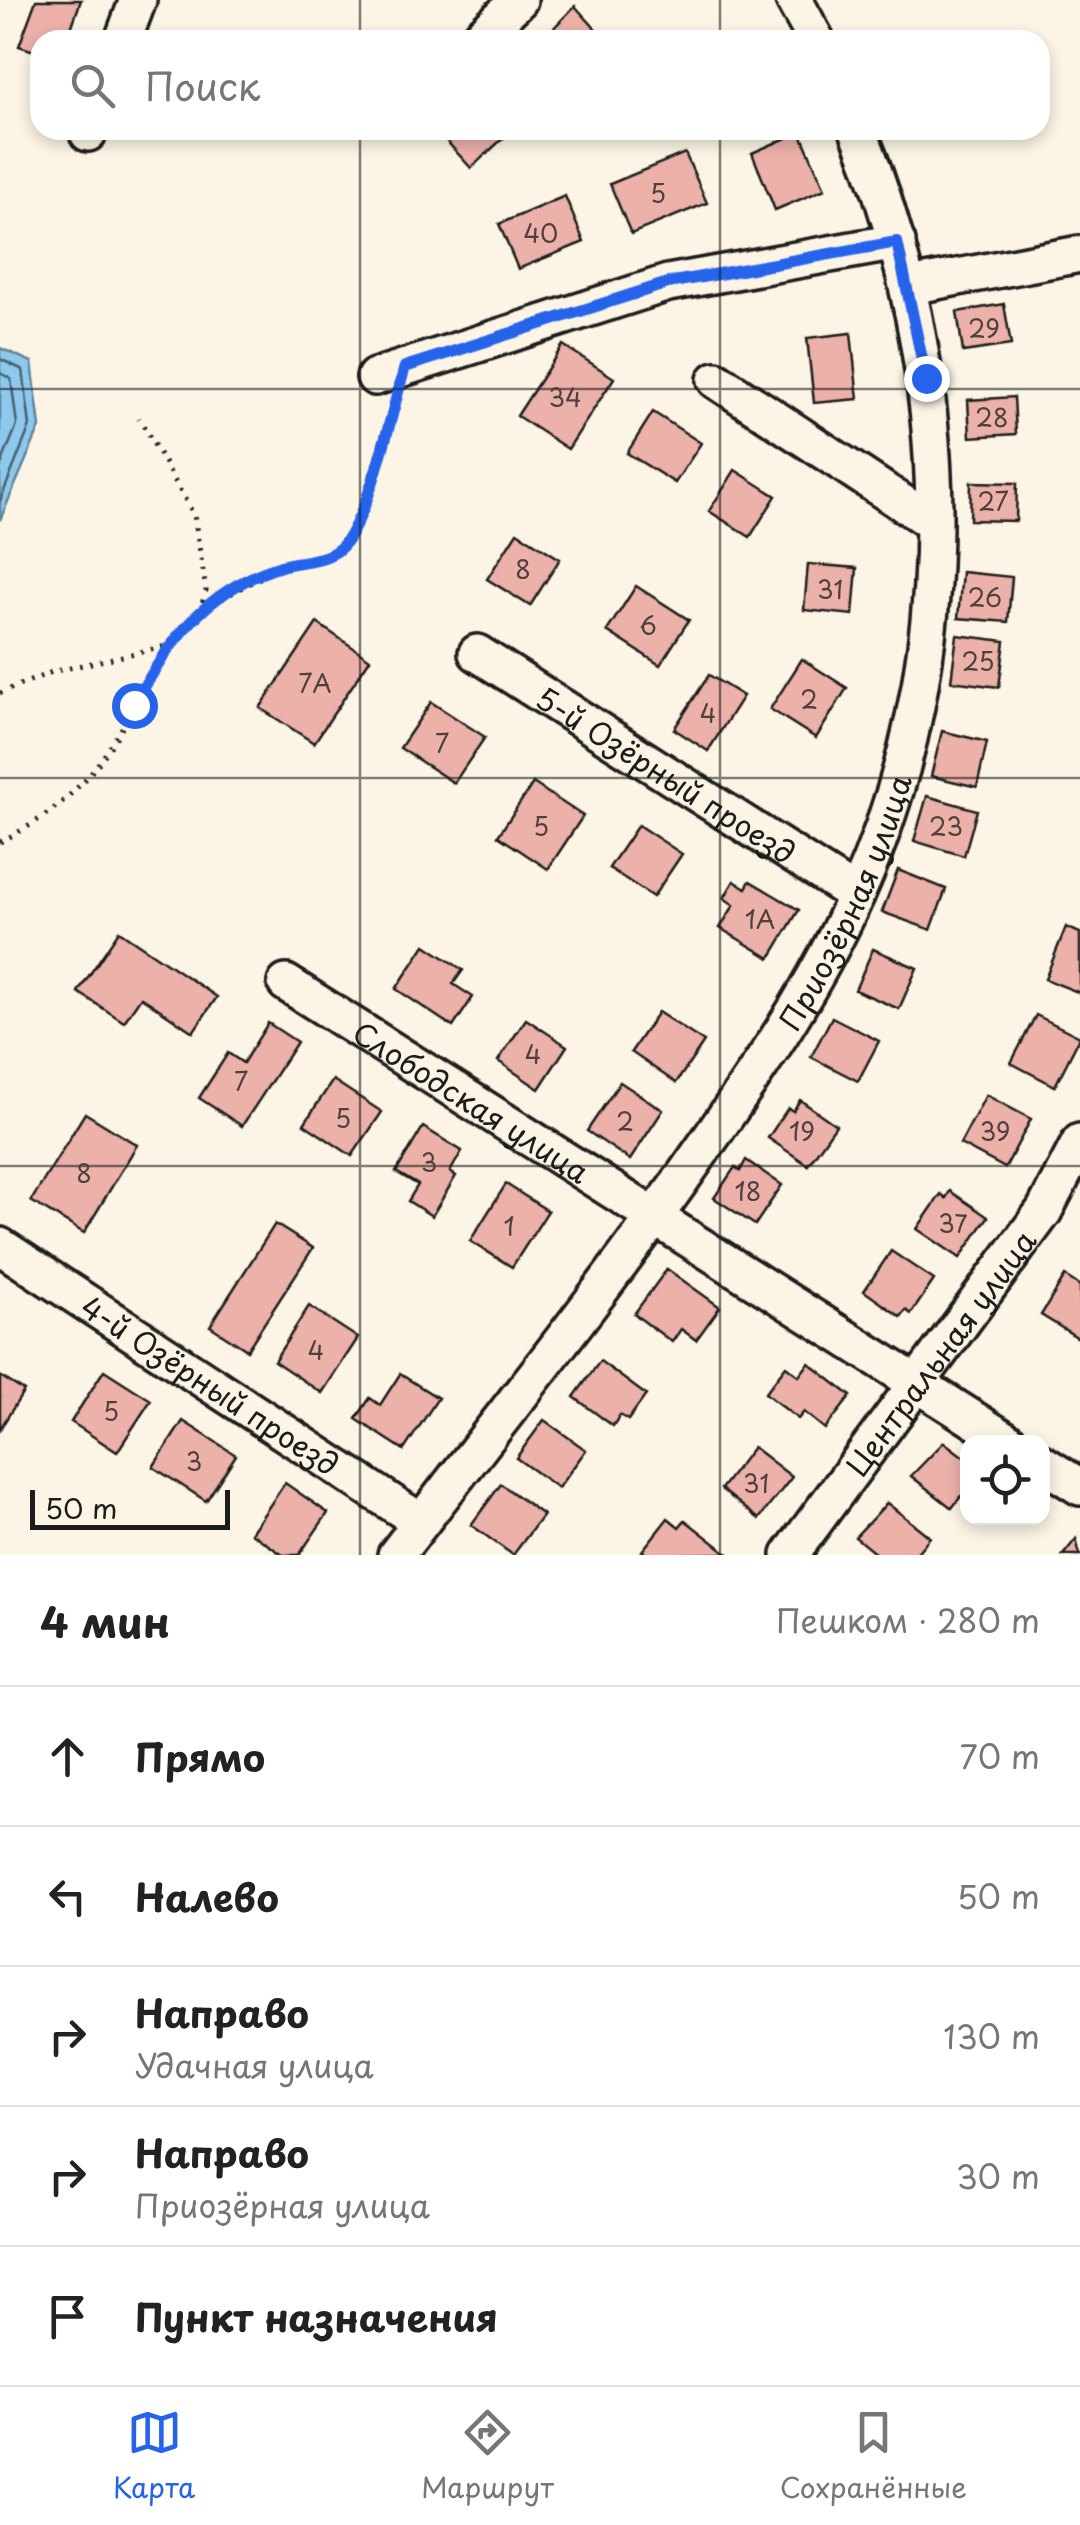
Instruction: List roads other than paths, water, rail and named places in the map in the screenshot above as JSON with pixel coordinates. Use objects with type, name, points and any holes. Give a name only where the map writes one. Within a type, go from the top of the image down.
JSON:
[{"type":"street","points":[[127,30],[138,0]]},
{"type":"street","points":[[487,30],[518,0]]},
{"type":"street","points":[[794,0],[810,30]]},
{"type":"street","name":"Приозёрная улица","points":[[396,1555],[654,1219],[770,1055],[856,896],[886,821],[917,709],[933,522],[926,378],[910,286],[861,140]]},
{"type":"street","points":[[390,372],[668,283],[897,242]]},
{"type":"street","points":[[910,286],[1080,254]]},
{"type":"street","points":[[716,380],[933,522]]},
{"type":"street","name":"5-й Озёрный проезд","points":[[477,653],[856,896]]},
{"type":"street","name":"Слободская улица","points":[[286,983],[999,1435]]},
{"type":"street","name":"Центральная улица","points":[[790,1555],[919,1386],[1044,1211],[1080,1142]]},
{"type":"street","name":"4-й Озёрный проезд","points":[[0,1246],[421,1522]]},
{"type":"street","points":[[1050,1468],[1080,1487]]},
{"type":"water","points":[[0,348],[32,362],[40,427],[0,520]]}]
